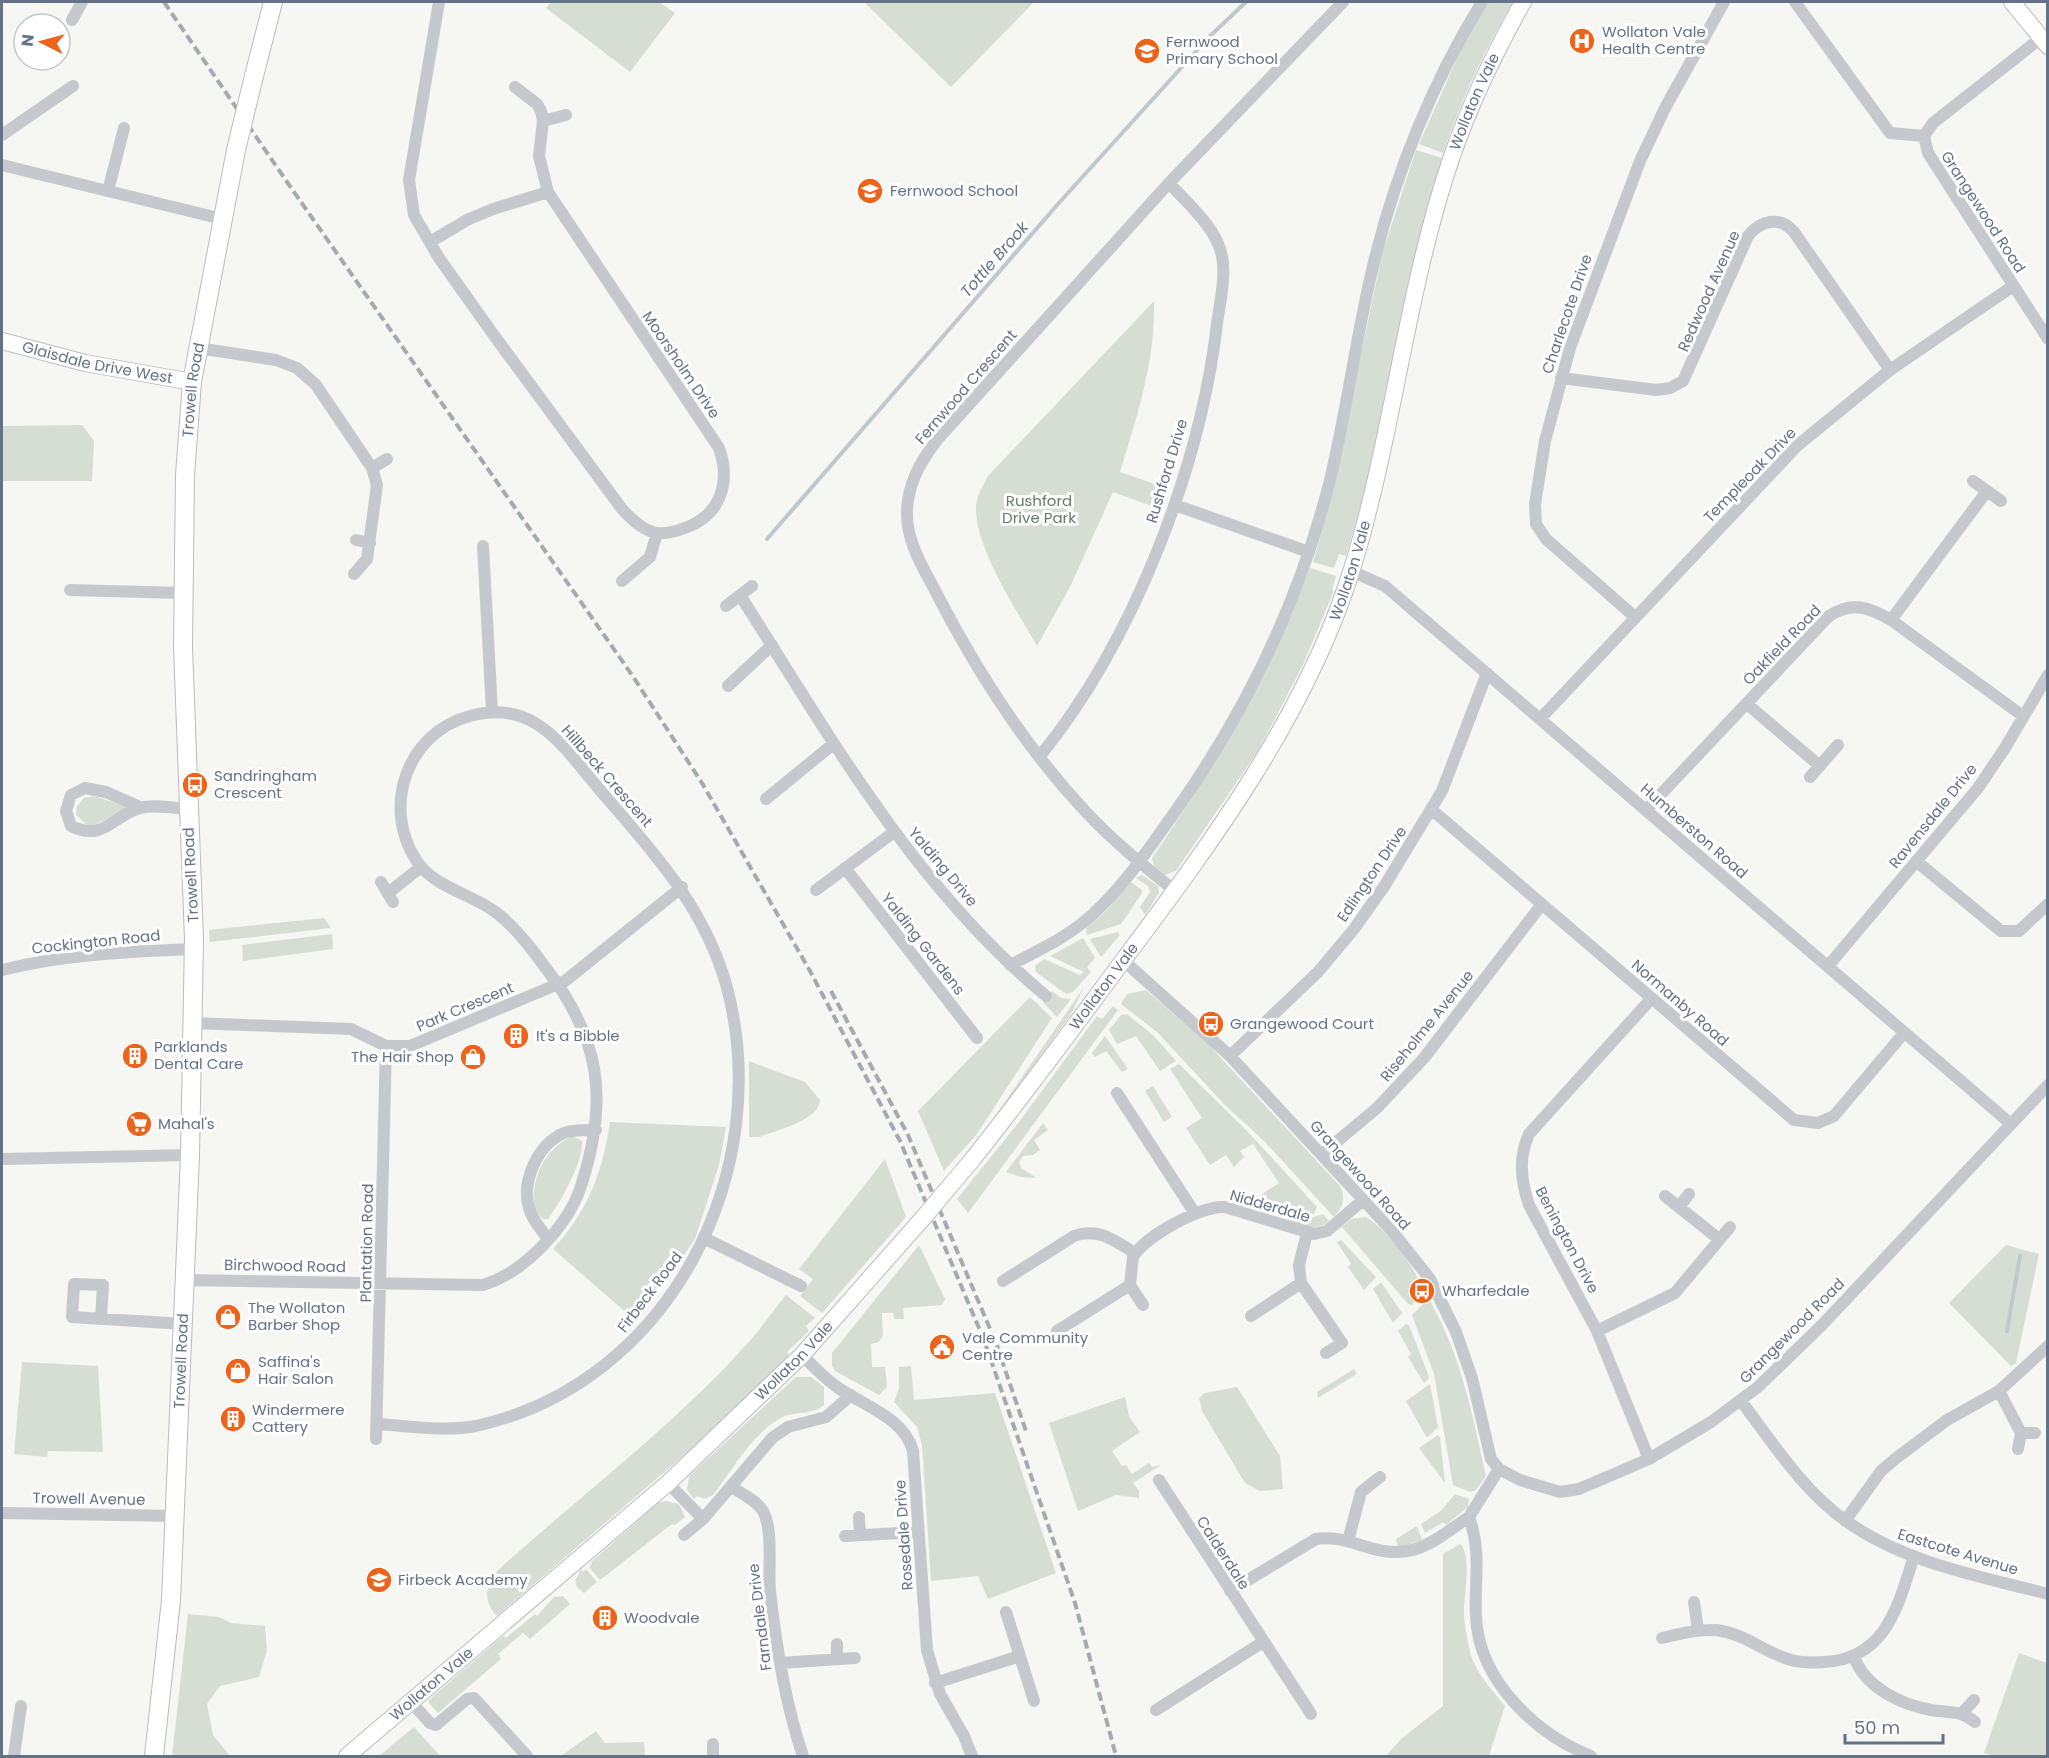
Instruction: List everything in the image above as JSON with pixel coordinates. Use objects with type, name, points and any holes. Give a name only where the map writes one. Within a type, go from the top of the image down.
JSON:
[{"type":"main road","name":"Trowell Road","points":[[154,1756],[170,1616],[176,1516],[190,1155],[194,949],[182,593],[185,475],[192,382],[222,219],[236,150],[273,2]]},
{"type":"street","points":[[72,20],[80,2]]},
{"type":"street","points":[[439,2],[409,187],[414,215],[430,243],[622,509],[632,520],[657,533],[650,557],[622,581]]},
{"type":"street","name":"Fernwood Crescent","points":[[1175,891],[1138,861],[1088,814],[1040,756],[987,683],[914,550],[907,515],[910,492],[920,466],[937,440],[1169,183],[1343,2]]},
{"type":"street","points":[[1010,965],[1053,943],[1093,914],[1138,861],[1197,780],[1231,726],[1281,623],[1309,552],[1329,484],[1381,234],[1404,166],[1446,66],[1482,2]]},
{"type":"street","name":"Wollaton Vale","points":[[347,1756],[668,1484],[802,1355],[972,1160],[1124,961],[1226,817],[1289,712],[1314,664],[1352,571],[1383,449],[1422,267],[1451,158],[1474,97],[1523,2]]},
{"type":"street","name":"Charlecote Drive","points":[[1635,617],[1546,539],[1536,524],[1534,504],[1545,441],[1561,378],[1592,281],[1640,161],[1665,108],[1724,2]]},
{"type":"street","points":[[1795,2],[1884,126],[1896,135],[1924,136],[1933,123],[2044,42],[2012,2]]},
{"type":"street","points":[[2,135],[73,87]]},
{"type":"street","points":[[515,87],[537,104],[543,121],[566,115]]},
{"type":"street","name":"Moorsholm Drive","points":[[543,121],[539,156],[548,192],[719,448],[722,456],[724,484],[721,497],[714,509],[695,524],[673,532],[657,533]]},
{"type":"street","points":[[108,191],[124,128]]},
{"type":"street","name":"Grangewood Road","points":[[1924,136],[1928,153],[2048,339]]},
{"type":"street","points":[[2,165],[222,219]]},
{"type":"street","name":"Rushford Drive","points":[[1040,756],[1070,715],[1116,636],[1155,556],[1175,505],[1212,363],[1223,264],[1212,232],[1169,183]]},
{"type":"street","points":[[430,243],[476,216],[548,192]]},
{"type":"street","name":"Redwood Avenue","points":[[1561,378],[1656,390],[1670,388],[1683,381],[1748,236],[1754,229],[1768,221],[1780,222],[1794,232],[1890,370]]},
{"type":"street","name":"Templeoak Drive","points":[[1540,719],[1798,445],[1890,370],[2013,286]]},
{"type":"street","name":"Glaisdale Drive West","points":[[2,341],[85,363],[192,382]]},
{"type":"street","points":[[198,348],[276,360],[297,368],[316,385],[372,468],[377,485],[367,559],[354,574]]},
{"type":"street","points":[[372,468],[387,459]]},
{"type":"street","points":[[1973,481],[2001,501]]},
{"type":"street","points":[[1891,620],[1987,491]]},
{"type":"street","points":[[1175,505],[1309,552]]},
{"type":"street","points":[[356,540],[370,543]]},
{"type":"street","points":[[483,546],[490,563],[492,711]]},
{"type":"street","name":"Humberston Road","points":[[1352,571],[1385,586],[2011,1124]]},
{"type":"street","points":[[726,606],[752,586]]},
{"type":"street","points":[[70,590],[182,593]]},
{"type":"street","name":"Yalding Drive","points":[[740,595],[832,745],[894,832],[971,924],[1010,965],[1046,996]]},
{"type":"street","name":"Oakfield Road","points":[[1646,810],[1829,616],[1840,609],[1864,606],[1891,620],[2023,716]]},
{"type":"street","points":[[728,686],[772,645]]},
{"type":"street","name":"Edlington Drive","points":[[1230,1056],[1301,990],[1354,929],[1432,810],[1453,768],[1487,673]]},
{"type":"street","name":"Ravensdale Drive","points":[[1828,966],[1978,788],[2048,675]]},
{"type":"street","points":[[1747,704],[1820,766]]},
{"type":"street","name":"Hillbeck Crescent","points":[[559,985],[500,915],[432,877],[421,867],[402,832],[400,804],[405,776],[422,746],[439,730],[455,720],[492,711],[516,714],[550,733],[682,887]]},
{"type":"street","points":[[765,799],[832,745]]},
{"type":"street","points":[[1810,777],[1838,745]]},
{"type":"street","points":[[140,807],[107,828],[84,833],[71,826],[66,810],[71,795],[85,788],[106,792],[140,807],[188,809]]},
{"type":"street","name":"Normanby Road","points":[[1432,810],[1794,1120],[1809,1124],[1827,1121],[1834,1116],[1904,1033]]},
{"type":"street","points":[[816,890],[894,832]]},
{"type":"street","points":[[1916,861],[2001,931],[2019,931],[2048,904]]},
{"type":"street","points":[[387,892],[421,867]]},
{"type":"street","name":"Yalding Gardens","points":[[845,868],[977,1038]]},
{"type":"street","name":"Park Crescent","points":[[193,1023],[351,1029],[386,1046],[410,1046],[559,985],[682,887]]},
{"type":"street","name":"Firbeck Road","points":[[378,1424],[439,1428],[476,1426],[540,1404],[569,1390],[593,1375],[642,1330],[676,1288],[706,1239],[723,1190],[734,1141],[737,1056],[733,1017],[725,982],[702,924],[682,887]]},
{"type":"street","name":"Riseholme Avenue","points":[[1322,1154],[1404,1082],[1542,904]]},
{"type":"street","name":"Cockington Road","points":[[2,970],[51,959],[124,952],[194,949]]},
{"type":"street","name":"Grangewood Road","points":[[1124,961],[1230,1056],[1392,1231],[1430,1280],[1464,1352],[1488,1451],[1499,1469],[1550,1490],[1571,1491],[1603,1480],[1649,1459],[1689,1436],[1741,1401],[1803,1345],[2048,1085]]},
{"type":"street","name":"Birchwood Road","points":[[185,1280],[483,1285],[508,1272],[548,1239],[579,1193],[596,1130],[598,1100],[592,1056],[574,1009],[559,985]]},
{"type":"street","name":"Benington Drive","points":[[1649,1459],[1597,1331],[1529,1205],[1523,1188],[1521,1160],[1529,1134],[1651,999]]},
{"type":"street","name":"Plantation Road","points":[[376,1440],[386,1046]]},
{"type":"street","points":[[1117,1093],[1194,1212]]},
{"type":"street","points":[[548,1239],[528,1206],[527,1186],[530,1174],[543,1149],[554,1139],[571,1131],[596,1130]]},
{"type":"street","points":[[2,1159],[190,1155]]},
{"type":"street","points":[[1678,1208],[1689,1194]]},
{"type":"street","points":[[1665,1196],[1719,1239]]},
{"type":"street","name":"Nidderdale","points":[[1135,1253],[1194,1212],[1216,1206],[1307,1233],[1327,1231],[1363,1200]]},
{"type":"street","points":[[1597,1331],[1675,1293],[1730,1227]]},
{"type":"street","points":[[1004,1281],[1074,1236],[1085,1232],[1101,1233],[1135,1253],[1130,1266],[1130,1285],[1143,1305]]},
{"type":"street","points":[[1307,1233],[1299,1265],[1301,1283],[1342,1343],[1326,1353]]},
{"type":"street","points":[[706,1239],[801,1286]]},
{"type":"street","points":[[1251,1316],[1301,1283]]},
{"type":"street","points":[[1057,1331],[1130,1285]]},
{"type":"street","points":[[101,1318],[184,1324]]},
{"type":"street","points":[[1845,1521],[1881,1471],[1939,1426],[1999,1391],[2048,1346]]},
{"type":"street","name":"Rosedale Drive","points":[[802,1355],[823,1375],[899,1427],[909,1438],[913,1450],[927,1650],[935,1683],[972,1756]]},
{"type":"street","points":[[1999,1391],[2021,1433],[2018,1449]]},
{"type":"street","points":[[684,1535],[703,1519],[772,1438],[788,1427],[821,1420],[851,1395]]},
{"type":"street","name":"Eastcote Avenue","points":[[1741,1401],[1794,1471],[1845,1521],[1887,1545],[1914,1556],[2048,1594]]},
{"type":"street","points":[[2021,1433],[2034,1433]]},
{"type":"street","points":[[1230,1591],[1316,1539],[1348,1541],[1384,1553],[1411,1552],[1469,1517],[1499,1469]]},
{"type":"street","points":[[1348,1541],[1361,1492],[1380,1477]]},
{"type":"street","name":"Calderdale","points":[[1160,1480],[1311,1714]]},
{"type":"street","points":[[668,1484],[703,1519]]},
{"type":"street","name":"Farndale Drive","points":[[732,1487],[760,1507],[766,1519],[770,1589],[780,1663],[788,1706],[803,1756]]},
{"type":"street","name":"Trowell Avenue","points":[[2,1514],[176,1516]]},
{"type":"street","points":[[859,1517],[860,1535]]},
{"type":"street","points":[[1469,1517],[1478,1554],[1477,1626],[1487,1662],[1511,1698],[1539,1726],[1572,1753],[1591,1756]]},
{"type":"street","points":[[845,1536],[918,1532]]},
{"type":"street","points":[[1662,1638],[1698,1630],[1715,1630],[1743,1636],[1774,1654],[1799,1662],[1832,1662],[1854,1657],[1887,1629],[1903,1593],[1914,1556]]},
{"type":"street","points":[[1694,1602],[1698,1630]]},
{"type":"street","points":[[1006,1612],[1034,1701]]},
{"type":"street","points":[[1156,1710],[1263,1642]]},
{"type":"street","points":[[837,1644],[837,1659]]},
{"type":"street","points":[[935,1683],[1020,1656]]},
{"type":"street","points":[[1854,1657],[1865,1678],[1875,1687],[1913,1705],[1962,1712],[1975,1722]]},
{"type":"street","points":[[780,1663],[855,1658]]},
{"type":"street","points":[[411,1702],[430,1723],[436,1725],[467,1699],[474,1698],[527,1756]]},
{"type":"street","points":[[1962,1712],[1974,1700]]},
{"type":"street","points":[[14,1756],[21,1706]]},
{"type":"green space","points":[[551,2],[659,2],[675,13],[630,72],[546,8]]},
{"type":"green space","points":[[864,2],[1034,2],[951,87]]},
{"type":"green space","points":[[1489,2],[1513,2],[1474,75],[1443,153],[1419,144],[1463,45]]},
{"type":"green space","points":[[1416,150],[1442,158],[1416,257],[1360,507],[1346,556],[1339,554],[1334,568],[1313,562],[1331,499],[1382,254]]},
{"type":"green space","name":"Rushford Drive Park","points":[[1154,301],[1149,366],[1120,472],[1169,489],[1162,510],[1113,492],[1070,587],[1037,646],[990,562],[978,526],[976,506],[978,497],[988,476]]},
{"type":"green space","points":[[82,425],[94,441],[92,481],[2,481],[2,426]]},
{"type":"green space","points":[[1310,568],[1336,576],[1332,590],[1334,591],[1302,667],[1258,751],[1176,871],[1164,875],[1154,866],[1152,858],[1198,788],[1240,717],[1278,644]]},
{"type":"green space","points":[[94,796],[129,809],[89,827],[76,815],[77,806],[84,798]]},
{"type":"green space","points":[[1142,875],[1158,886],[1159,893],[1145,915],[1140,907],[1150,892],[1148,886],[1136,878]]},
{"type":"green space","points":[[1131,882],[1142,890],[1142,893],[1121,924],[1087,935],[1086,928],[1106,911]]},
{"type":"green space","points":[[324,918],[331,928],[210,942],[209,930]]},
{"type":"green space","points":[[1118,932],[1120,935],[1101,957],[1090,939]]},
{"type":"green space","points":[[332,934],[333,949],[243,961],[242,945]]},
{"type":"green space","points":[[1083,938],[1095,958],[1087,967],[1091,972],[1073,992],[1066,994],[1036,972],[1035,966],[1044,959],[1080,975],[1084,972],[1050,956]]},
{"type":"green space","points":[[1084,987],[1071,1014],[1000,1113],[998,1112]]},
{"type":"green space","points":[[1146,990],[1206,1042],[1340,1186],[1343,1203],[1334,1217],[1264,1141],[1224,1104],[1157,1032],[1121,1004],[1127,994]]},
{"type":"green space","points":[[1052,991],[1061,998],[1071,999],[1057,1017],[1043,1002]]},
{"type":"green space","points":[[1030,997],[1052,1018],[977,1134],[944,1171],[918,1111]]},
{"type":"green space","points":[[1113,1006],[1118,1010],[968,1213],[957,1199],[1019,1122],[1097,1016],[1102,1019]]},
{"type":"green space","points":[[1127,1014],[1154,1036],[1176,1061],[1160,1071],[1136,1036],[1117,1044],[1109,1030],[1121,1015]]},
{"type":"green space","points":[[1105,1036],[1128,1069],[1122,1072],[1106,1051],[1095,1057],[1092,1053]]},
{"type":"green space","points":[[749,1061],[805,1082],[820,1100],[818,1107],[805,1119],[795,1124],[759,1137],[749,1137]]},
{"type":"green space","points":[[1179,1064],[1249,1133],[1317,1207],[1314,1214],[1299,1216],[1253,1200],[1279,1183],[1253,1144],[1240,1151],[1244,1157],[1234,1167],[1226,1155],[1210,1165],[1186,1128],[1202,1118],[1170,1069]]},
{"type":"green space","points":[[1153,1086],[1172,1117],[1164,1122],[1145,1091]]},
{"type":"green space","points":[[610,1122],[726,1127],[719,1165],[695,1239],[637,1322],[553,1249],[575,1221],[592,1190],[603,1157]]},
{"type":"green space","points":[[1043,1123],[1048,1130],[1034,1140],[1040,1150],[1033,1155],[1023,1156],[1019,1162],[1021,1168],[1037,1178],[1021,1177],[1006,1172]]},
{"type":"green space","points":[[573,1136],[582,1141],[579,1159],[559,1203],[548,1219],[543,1219],[535,1211],[534,1188],[537,1177],[547,1157],[554,1149]]},
{"type":"green space","points":[[885,1159],[906,1217],[822,1313],[800,1296],[813,1279],[799,1269]]},
{"type":"green space","points":[[1323,1214],[1329,1221],[1315,1227],[1290,1221],[1289,1217],[1305,1220]]},
{"type":"green space","points":[[1366,1217],[1392,1240],[1415,1272],[1423,1292],[1412,1305],[1408,1304],[1342,1227],[1351,1219]]},
{"type":"green space","points":[[1341,1240],[1376,1277],[1364,1290],[1348,1267],[1351,1264],[1337,1242]]},
{"type":"green space","points":[[919,1245],[945,1299],[942,1305],[903,1308],[904,1319],[894,1319],[893,1313],[882,1313],[883,1335],[879,1342],[871,1344],[872,1367],[885,1367],[887,1387],[879,1395],[835,1371],[832,1366],[832,1353]]},
{"type":"green space","points":[[2006,1245],[2039,1254],[2016,1363],[2011,1366],[1949,1303]]},
{"type":"green space","points":[[1381,1282],[1402,1313],[1393,1323],[1373,1289]]},
{"type":"green space","points":[[786,1295],[815,1318],[806,1326],[809,1331],[787,1352],[790,1356],[705,1437],[497,1616],[489,1605],[487,1594],[490,1582],[497,1571],[687,1405],[751,1339]]},
{"type":"green space","points":[[1426,1301],[1430,1301],[1450,1344],[1465,1387],[1476,1431],[1486,1476],[1476,1490],[1470,1492],[1453,1485],[1434,1374],[1412,1315]]},
{"type":"green space","points":[[1406,1324],[1409,1325],[1428,1374],[1429,1378],[1424,1383],[1408,1357],[1411,1354],[1398,1331]]},
{"type":"green space","points":[[22,1362],[98,1366],[103,1452],[48,1451],[47,1457],[14,1454]]},
{"type":"green space","points":[[911,1366],[914,1400],[995,1393],[1056,1573],[988,1599],[978,1576],[931,1581],[922,1445],[917,1427],[894,1402],[899,1388],[899,1367]]},
{"type":"green space","points":[[1354,1369],[1357,1374],[1318,1398],[1317,1392]]},
{"type":"green space","points":[[796,1377],[811,1377],[824,1387],[824,1405],[814,1410],[786,1416],[771,1425],[752,1443],[713,1495],[705,1499],[697,1496],[694,1499],[687,1490],[689,1476]]},
{"type":"green space","points":[[1430,1384],[1438,1427],[1427,1438],[1406,1401]]},
{"type":"green space","points":[[1237,1387],[1280,1456],[1283,1489],[1260,1491],[1245,1483],[1202,1411],[1199,1398],[1205,1393]]},
{"type":"green space","points":[[1125,1397],[1129,1416],[1140,1432],[1112,1451],[1122,1466],[1126,1465],[1132,1474],[1149,1463],[1152,1467],[1161,1465],[1133,1483],[1139,1491],[1139,1498],[1116,1495],[1078,1511],[1049,1423]]},
{"type":"green space","points":[[1438,1435],[1440,1437],[1445,1483],[1419,1448]]},
{"type":"green space","points":[[1455,1494],[1469,1499],[1468,1507],[1446,1525],[1443,1522],[1425,1533],[1421,1524],[1441,1511]]},
{"type":"green space","points":[[666,1501],[679,1504],[685,1517],[675,1525],[672,1524],[600,1580],[589,1567],[591,1562],[658,1503]]},
{"type":"green space","points":[[1417,1526],[1422,1540],[1398,1548],[1396,1539]]},
{"type":"green space","points":[[1460,1544],[1464,1549],[1467,1567],[1464,1615],[1470,1652],[1480,1674],[1505,1706],[1489,1756],[1386,1756],[1401,1739],[1443,1706],[1443,1554]]},
{"type":"green space","points":[[581,1569],[583,1572],[586,1569],[597,1582],[584,1593],[577,1587],[575,1581]]},
{"type":"green space","points":[[563,1596],[570,1604],[530,1639],[523,1633],[498,1654],[501,1659],[438,1713],[428,1702],[503,1636],[506,1638],[535,1614],[537,1616],[554,1597]]},
{"type":"green space","points":[[188,1614],[219,1617],[231,1623],[265,1626],[267,1650],[259,1677],[220,1686],[207,1704],[213,1735],[230,1756],[172,1756]]},
{"type":"green space","points":[[2019,1653],[2047,1663],[2047,1756],[1994,1756],[1984,1753]]},
{"type":"green space","points":[[414,1727],[440,1756],[379,1756]]},
{"type":"green space","points":[[596,1731],[605,1743],[644,1742],[645,1756],[561,1756]]},
{"type":"waterway","name":"Tottle Brook","points":[[767,539],[1058,204],[1209,37],[1246,2]]},
{"type":"waterway","points":[[2007,1331],[2020,1256]]},
{"type":"railway","points":[[164,2],[632,675],[702,783],[810,971],[900,1141],[984,1340],[1075,1603],[1116,1756]]},
{"type":"railway","points":[[831,991],[908,1135],[996,1343],[1027,1434]]},
{"type":"place","name":"Wollaton Vale Health Centre","points":[[1582,41]]},
{"type":"place","name":"Fernwood Primary School","points":[[1147,51]]},
{"type":"place","name":"Fernwood School","points":[[870,191]]},
{"type":"place","name":"Sandringham Crescent","points":[[195,785]]},
{"type":"place","name":"Grangewood Court","points":[[1211,1024]]},
{"type":"place","name":"It's a Bibble","points":[[516,1036]]},
{"type":"place","name":"Parklands Dental Care","points":[[135,1056]]},
{"type":"place","name":"The Hair Shop","points":[[473,1057]]},
{"type":"place","name":"Mahal's","points":[[139,1124]]},
{"type":"place","name":"Wharfedale","points":[[1422,1291]]},
{"type":"place","name":"The Wollaton Barber Shop","points":[[228,1317]]},
{"type":"place","name":"Vale Community Centre","points":[[942,1347]]},
{"type":"place","name":"Saffina's Hair Salon","points":[[238,1371]]},
{"type":"place","name":"Windermere Cattery","points":[[233,1419]]},
{"type":"place","name":"Firbeck Academy","points":[[379,1580]]},
{"type":"place","name":"Woodvale","points":[[605,1618]]}]
